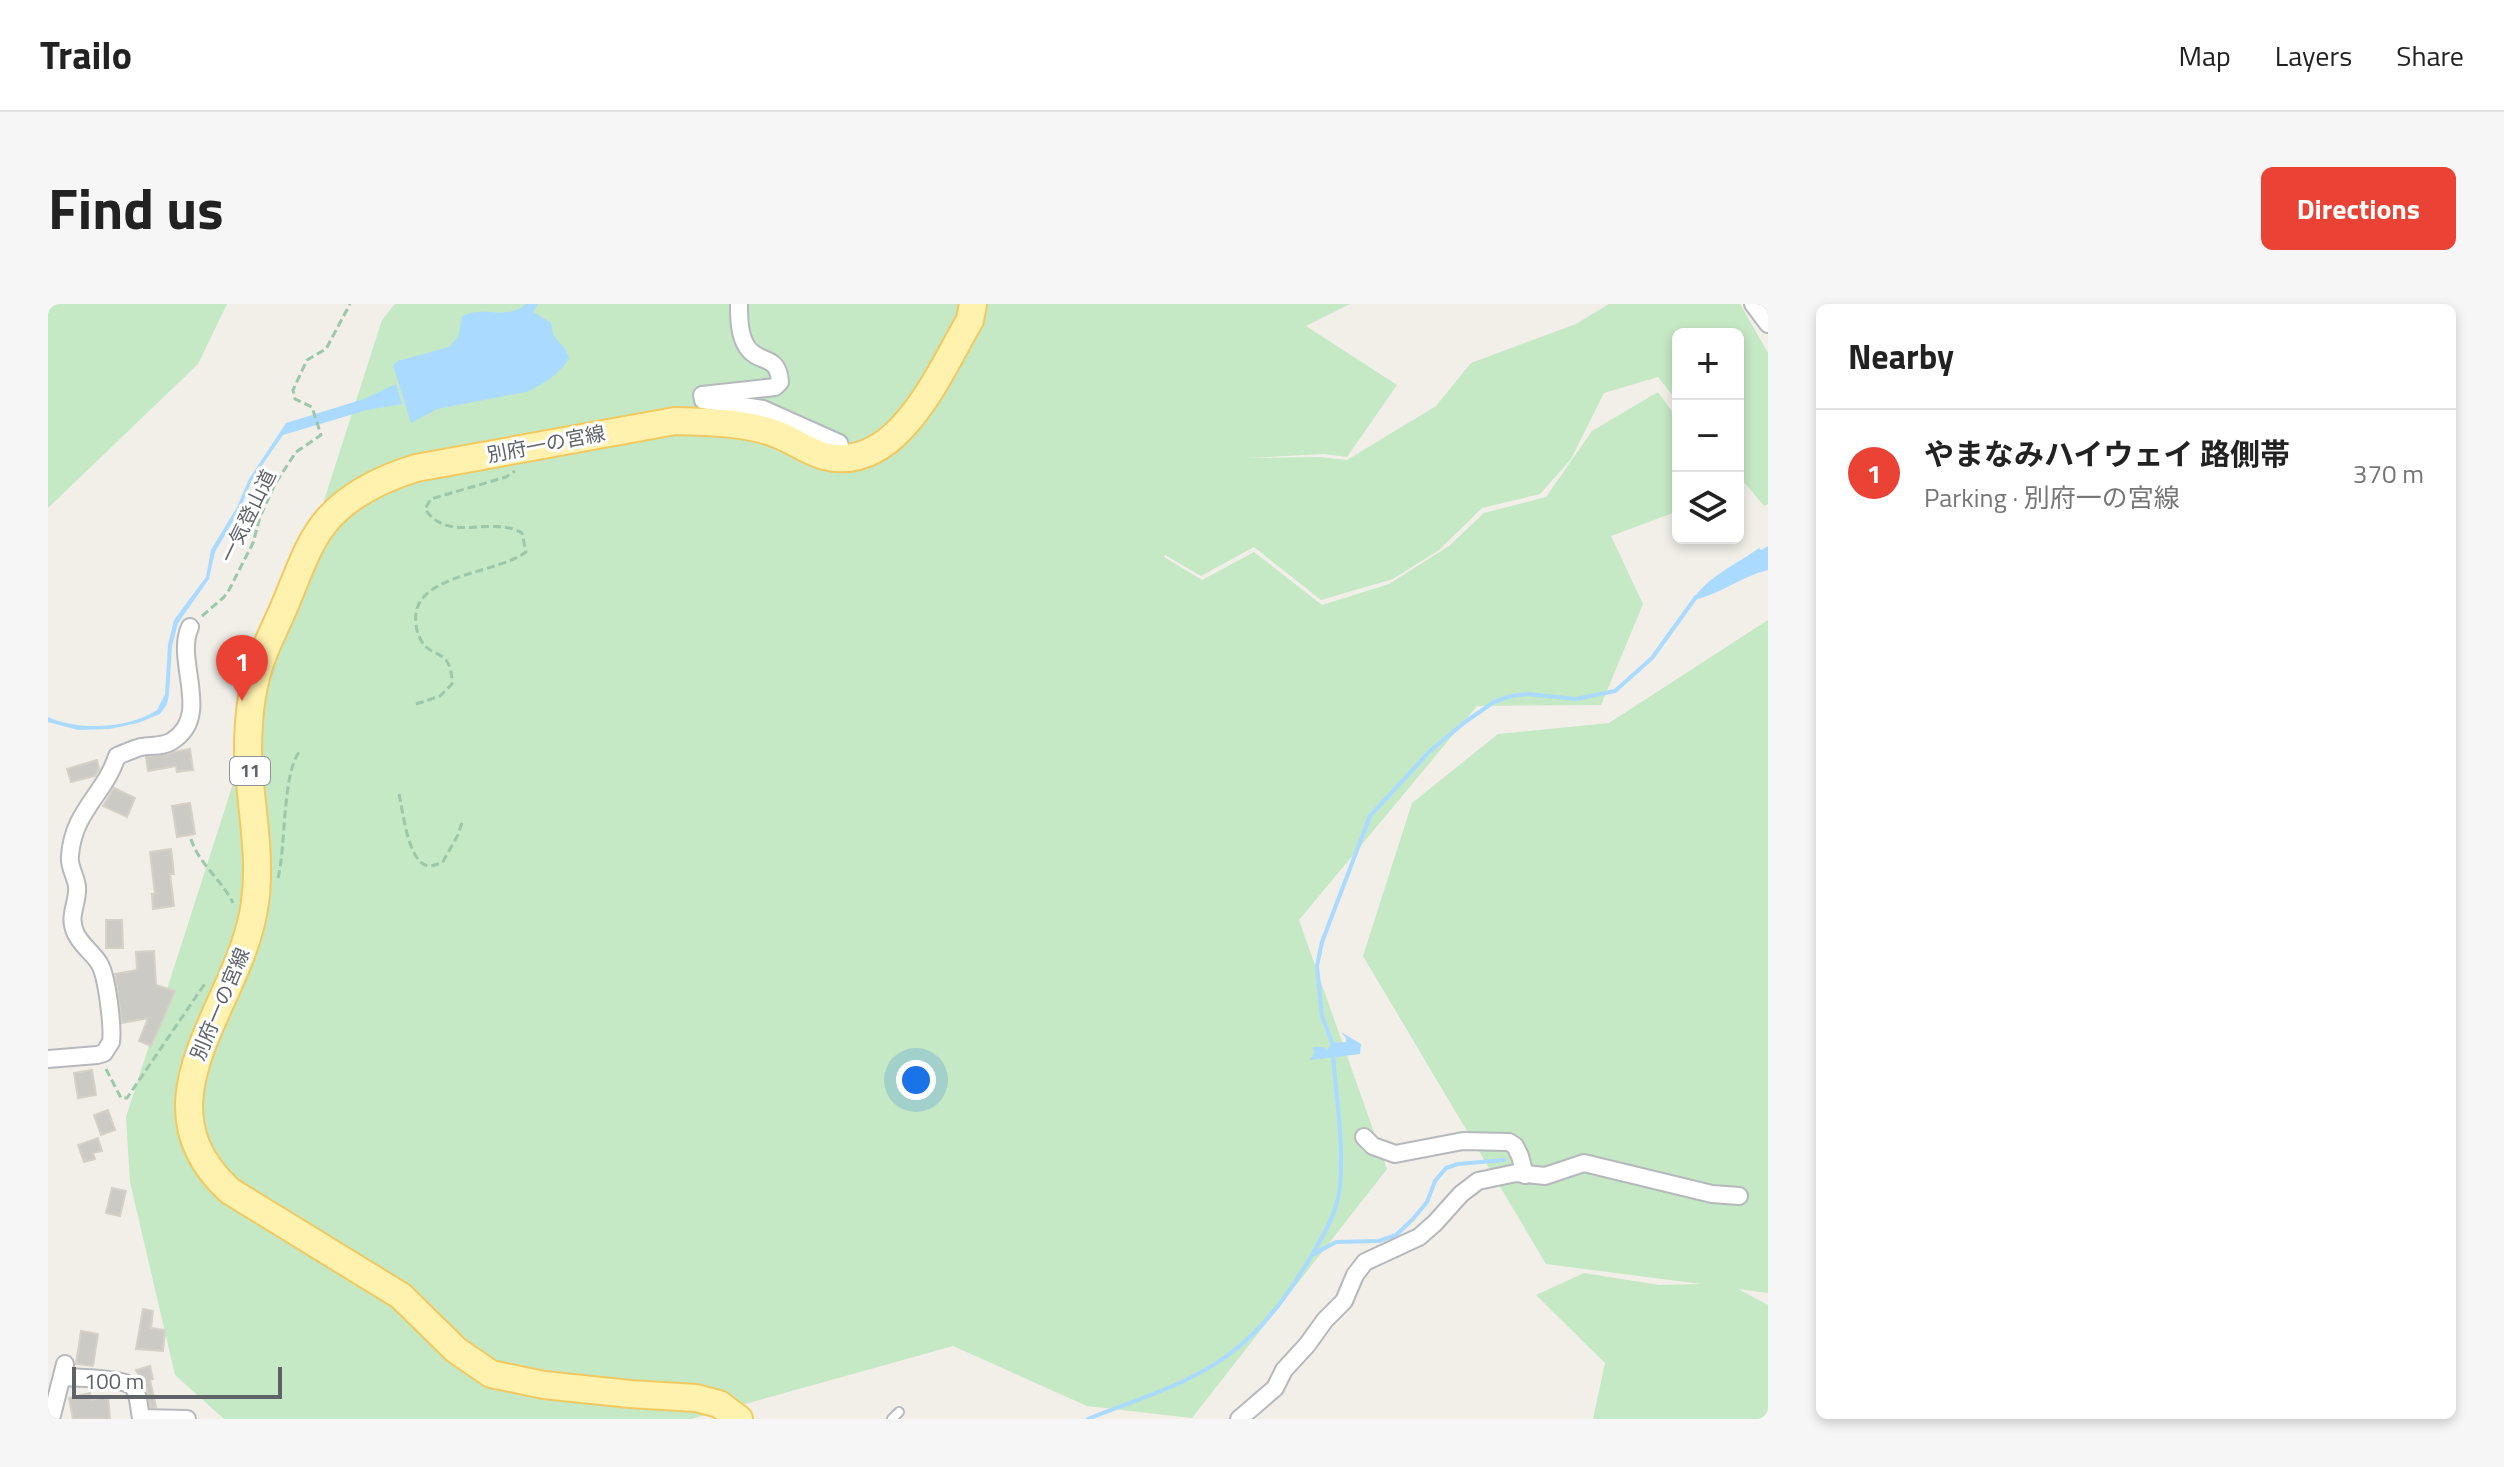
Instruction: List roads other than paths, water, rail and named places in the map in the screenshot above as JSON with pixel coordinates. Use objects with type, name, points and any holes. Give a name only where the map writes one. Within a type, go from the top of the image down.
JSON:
[{"type":"main road","points":[[844,458],[867,453],[889,442],[905,427],[970,320],[973,304]]},
{"type":"main road","name":"別府一の宮線","points":[[739,1419],[719,1404],[696,1398],[544,1385],[491,1374],[456,1350],[401,1296],[230,1191],[207,1168],[195,1145],[189,1128],[189,1089],[193,1070],[245,948],[256,899],[248,748],[256,677],[309,547],[327,520],[343,504],[391,476],[416,468],[645,425],[706,422],[777,434],[807,450],[844,458]]},
{"type":"street","points":[[739,304],[739,325],[747,347],[754,354],[773,362],[779,371],[780,382],[775,387],[727,393],[706,392],[702,395],[703,400],[773,413],[839,443],[844,458]]},
{"type":"street","points":[[1753,304],[1768,324]]},
{"type":"street","points":[[48,1059],[97,1055],[108,1047],[112,1036],[104,972],[76,935],[71,914],[78,889],[69,858],[71,847],[82,814],[112,771],[117,756],[138,748],[169,744],[183,731],[191,702],[187,652],[190,627]]},
{"type":"street","points":[[1364,1137],[1373,1146],[1395,1154],[1463,1141],[1509,1142],[1520,1156],[1525,1175]]},
{"type":"street","points":[[1239,1419],[1275,1388],[1284,1370],[1344,1301],[1355,1275],[1365,1262],[1419,1237],[1478,1181],[1516,1173],[1545,1176],[1584,1163],[1712,1194],[1739,1196]]},
{"type":"street","points":[[51,1419],[64,1370],[125,1382],[134,1388],[141,1418],[187,1419]]},
{"type":"water","points":[[526,304],[538,304],[533,312],[551,323],[553,334],[566,350],[569,358],[561,369],[526,392],[437,409],[411,423],[393,365],[449,347],[458,337],[462,317],[470,313],[510,312]]},
{"type":"water","points":[[396,384],[402,404],[367,410],[283,435],[252,480],[240,509],[215,552],[209,579],[178,623],[172,646],[169,694],[160,714],[110,729],[78,730],[48,722],[48,717],[74,724],[103,726],[132,721],[157,710],[165,694],[168,645],[174,620],[206,577],[211,550],[237,507],[249,479],[286,423],[364,399]]},
{"type":"water","points":[[1768,546],[1768,570],[1693,600],[1714,577],[1759,548]]},
{"type":"water","points":[[1341,1032],[1361,1044],[1360,1054],[1310,1060],[1314,1054],[1313,1047],[1328,1050],[1331,1043],[1346,1042]]},
{"type":"waterway","points":[[1333,1045],[1322,1016],[1317,966],[1322,942],[1370,816],[1430,751],[1494,702],[1528,694],[1576,699],[1615,691],[1652,658],[1696,597]]},
{"type":"waterway","points":[[1088,1419],[1165,1389],[1220,1361],[1258,1329],[1294,1284],[1324,1234],[1340,1187],[1341,1154],[1333,1054]]},
{"type":"waterway","points":[[1314,1254],[1336,1242],[1379,1241],[1396,1235],[1427,1202],[1435,1181],[1446,1168],[1504,1160]]},
{"type":"place","name":"やまなみハイウェイ 路側帯","points":[[242,701]]}]
